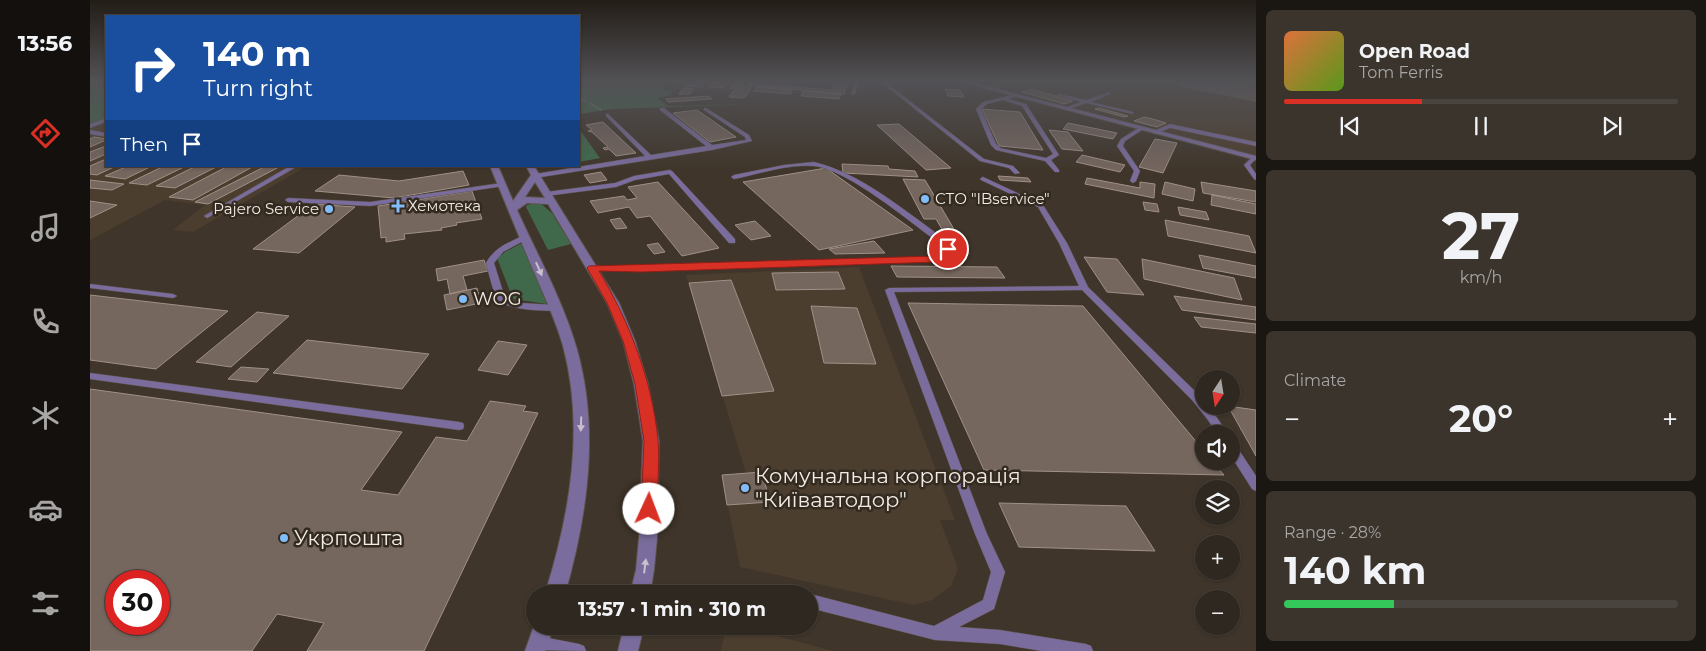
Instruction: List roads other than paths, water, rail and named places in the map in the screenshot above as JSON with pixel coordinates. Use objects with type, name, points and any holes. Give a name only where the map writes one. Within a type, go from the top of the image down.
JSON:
[{"type":"street","points":[[1076,111],[1255,158]]},
{"type":"street","points":[[494,167],[556,308],[570,348],[581,406],[579,470],[574,518],[563,570],[557,585]]},
{"type":"street","points":[[532,171],[612,303],[629,341],[641,384],[651,441],[648,538],[642,585]]},
{"type":"street","points":[[512,209],[532,171]]},
{"type":"street","points":[[512,209],[525,200],[548,198]]},
{"type":"lane","points":[[665,111],[712,148]]},
{"type":"lane","points":[[580,166],[650,158],[746,143],[750,140],[747,136],[710,111]]},
{"type":"lane","points":[[920,111],[982,160],[1011,166],[1017,173]]},
{"type":"lane","points":[[979,111],[994,146],[1005,151],[1047,160],[1058,171]]},
{"type":"lane","points":[[1028,111],[1056,155],[1047,160]]},
{"type":"lane","points":[[1121,111],[1131,114]]},
{"type":"lane","points":[[608,115],[650,158]]},
{"type":"lane","points":[[90,126],[105,120]]},
{"type":"lane","points":[[1155,132],[1170,126],[1256,144]]},
{"type":"lane","points":[[1133,181],[1137,171],[1120,146],[1123,140],[1140,128]]},
{"type":"lane","points":[[90,132],[105,135]]},
{"type":"lane","points":[[1255,158],[1247,166],[1256,178]]},
{"type":"lane","points":[[592,268],[650,269],[938,259],[947,255],[948,249],[942,241],[853,180],[829,168],[806,164],[734,177]]},
{"type":"lane","points":[[207,216],[293,167]]},
{"type":"lane","points":[[532,171],[568,167]]},
{"type":"lane","points":[[548,198],[616,185],[634,178],[670,172],[732,241]]},
{"type":"lane","points":[[983,179],[1041,206],[1063,243],[1084,288],[1196,398],[1217,425]]},
{"type":"lane","points":[[288,200],[370,204],[502,185]]},
{"type":"lane","points":[[525,238],[498,251],[492,257],[490,263],[501,299],[508,304],[556,308]]},
{"type":"lane","points":[[90,286],[173,296]]},
{"type":"lane","points":[[935,633],[989,604],[998,572],[981,534],[889,290],[1084,288]]},
{"type":"lane","points":[[90,376],[460,426]]},
{"type":"lane","points":[[1240,461],[1256,486]]},
{"type":"lane","points":[[818,602],[935,633],[1000,638],[1086,651]]},
{"type":"lane","points":[[539,640],[578,651]]},
{"type":"place","name":"СТО \"IBservice\"","points":[[925,199]]},
{"type":"place","name":"Хемотека","points":[[398,206]]},
{"type":"place","name":"Pajero Service","points":[[329,209]]},
{"type":"place","name":"WOG","points":[[463,299]]},
{"type":"place","name":"Комунальна корпорація \"Київавтодор\"","points":[[745,488]]},
{"type":"place","name":"Укрпошта","points":[[284,538]]}]
